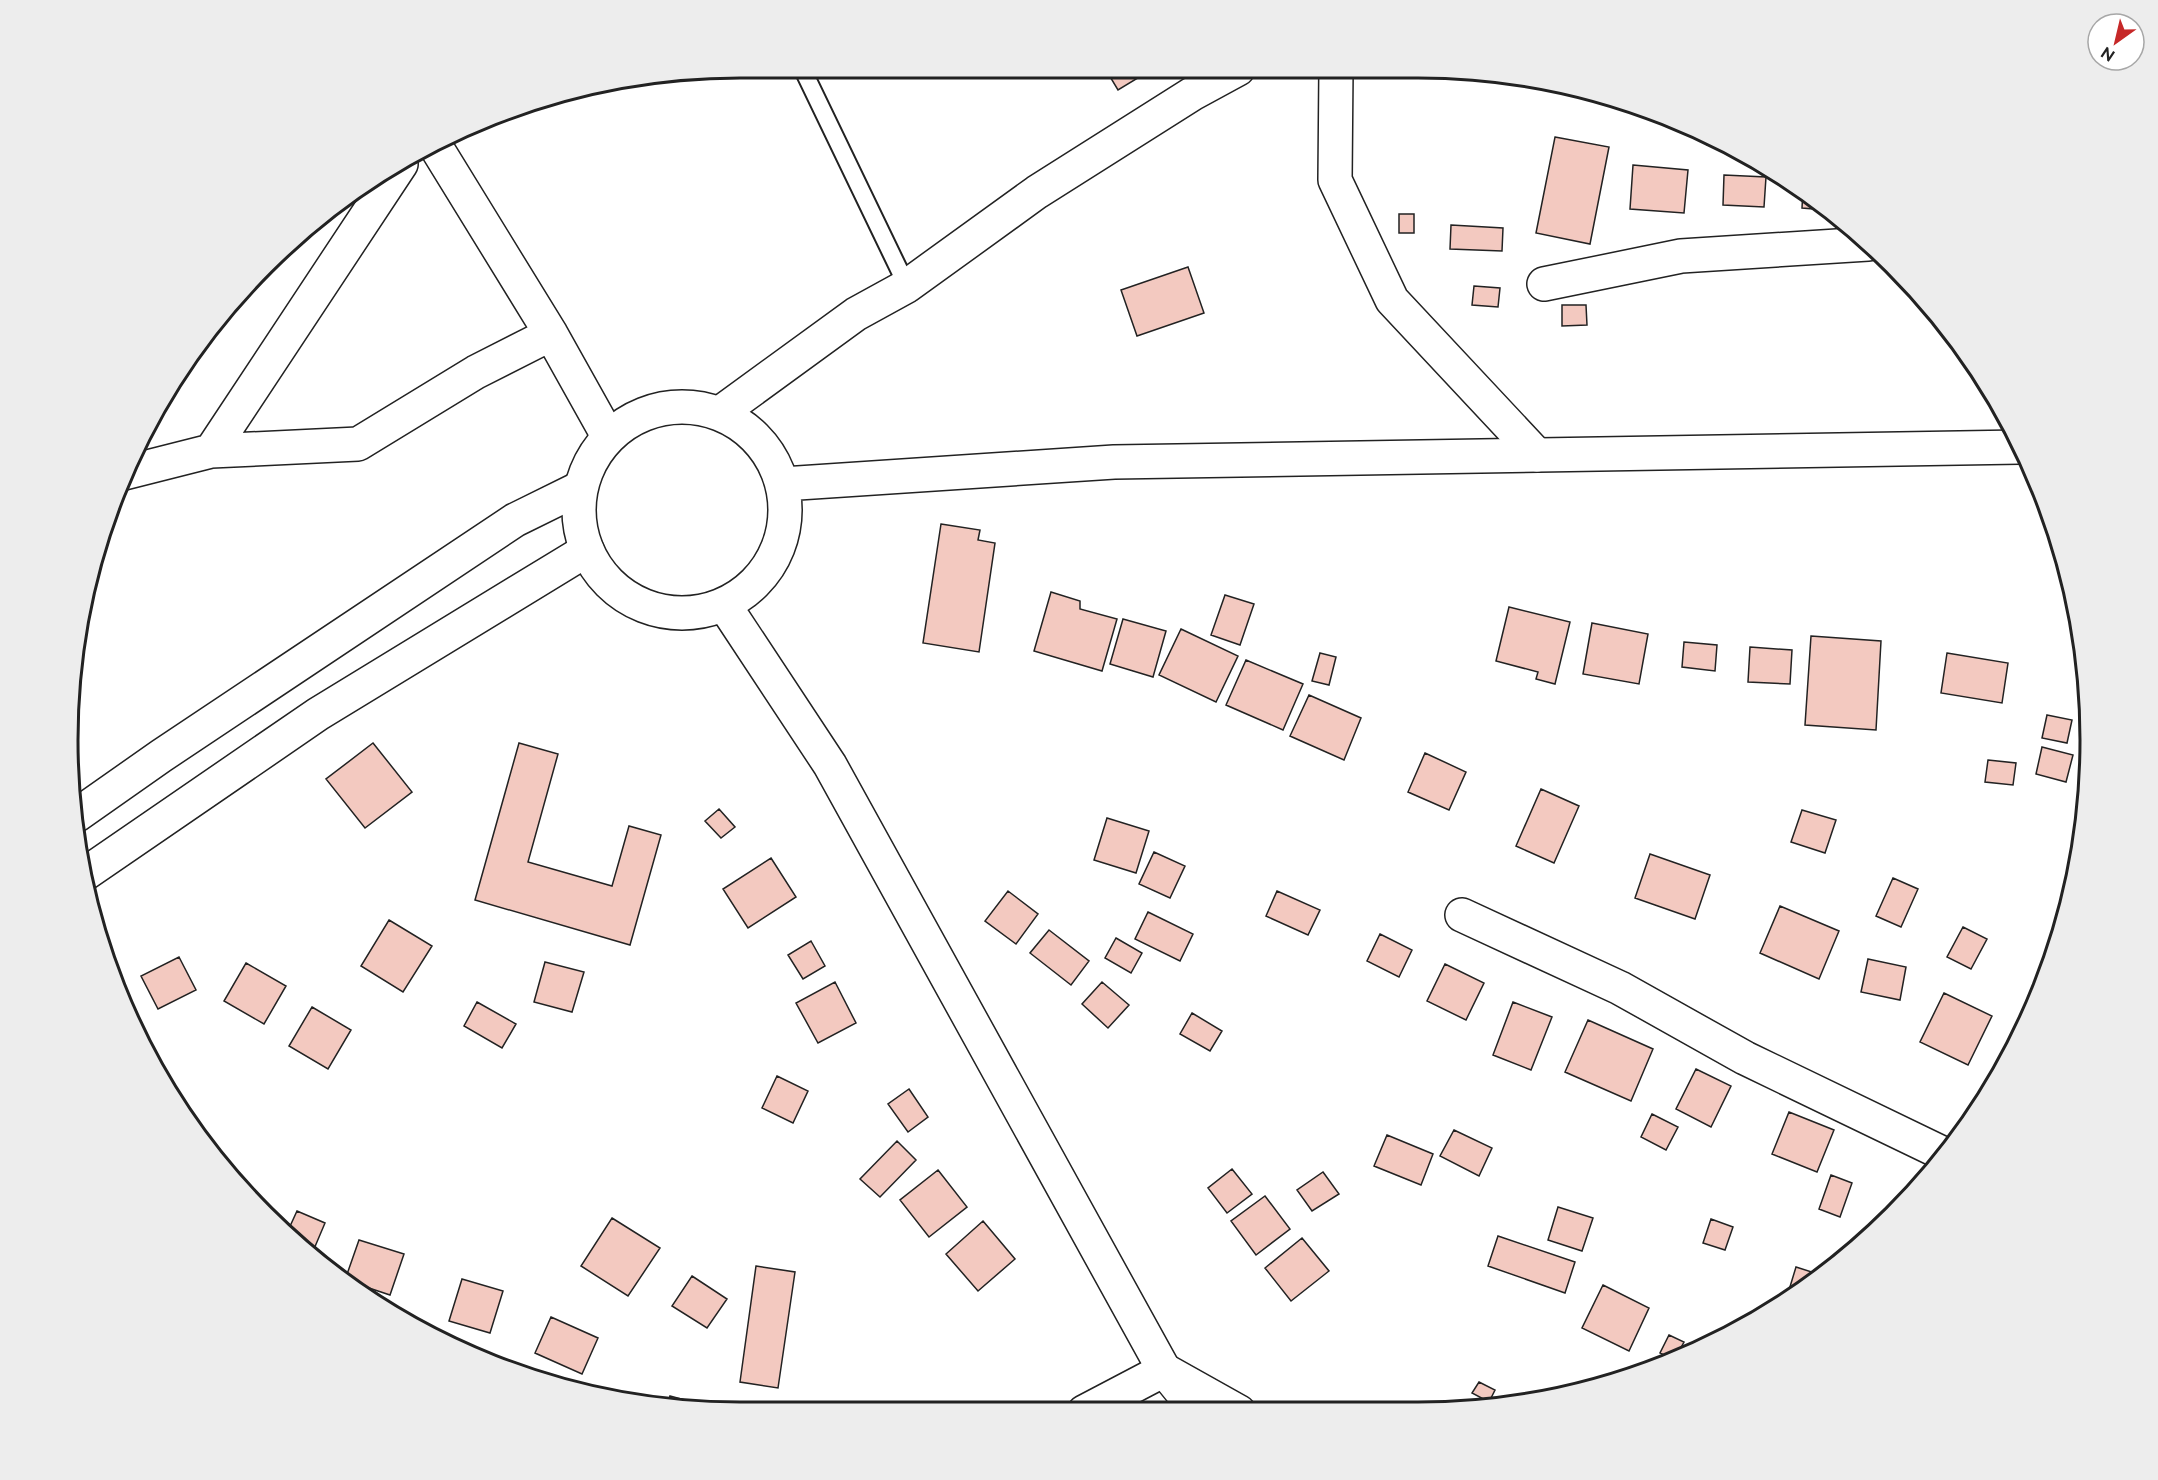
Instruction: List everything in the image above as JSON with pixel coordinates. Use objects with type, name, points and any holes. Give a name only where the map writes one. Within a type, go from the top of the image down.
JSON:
[{"type":"street","points":[[720,413],[856,314],[907,286],[1037,192],[1192,94],[1221,78]]},
{"type":"street","points":[[1336,78],[1335,180],[1392,300],[1537,455]]},
{"type":"street","points":[[438,151],[551,333],[608,436]]},
{"type":"street","points":[[211,451],[392,178]]},
{"type":"street","points":[[1544,284],[1681,256],[1857,245]]},
{"type":"street","points":[[136,470],[211,451],[358,444],[476,372],[551,333]]},
{"type":"street","points":[[691,406],[720,413],[748,430],[770,454],[783,484],[786,520],[776,555],[755,584],[725,606],[694,613],[661,611],[630,599],[604,578],[586,549],[579,519],[580,488],[590,460],[608,436],[632,418],[661,408],[691,406]]},
{"type":"street","points":[[783,484],[1114,462],[2012,447]]},
{"type":"street","points":[[82,811],[515,520],[580,488]]},
{"type":"street","points":[[91,870],[318,714],[586,549]]},
{"type":"street","points":[[725,606],[830,765],[1164,1370],[1189,1402]]},
{"type":"street","points":[[1462,915],[1620,988],[1745,1058],[1937,1151]]},
{"type":"street","points":[[1104,1402],[1164,1370]]},
{"type":"street","points":[[1164,1370],[1220,1402]]},
{"type":"lane","points":[[807,78],[907,286]]},
{"type":"building","points":[[1111,78],[1138,78],[1118,90]]},
{"type":"building","points":[[1555,137],[1609,147],[1590,244],[1536,233]]},
{"type":"building","points":[[1633,165],[1688,170],[1684,213],[1630,209]]},
{"type":"building","points":[[1724,175],[1766,178],[1764,207],[1723,205]]},
{"type":"building","points":[[1802,202],[1812,209],[1802,208]]},
{"type":"building","points":[[1399,214],[1414,214],[1414,233],[1399,233]]},
{"type":"building","points":[[1451,225],[1503,228],[1502,251],[1450,249]]},
{"type":"building","points":[[1188,267],[1204,313],[1137,336],[1121,290]]},
{"type":"building","points":[[1474,286],[1500,288],[1498,307],[1472,305]]},
{"type":"building","points":[[1562,305],[1586,305],[1587,325],[1562,326]]},
{"type":"building","points":[[941,524],[980,530],[978,540],[995,543],[979,652],[923,643]]},
{"type":"building","points":[[1051,592],[1080,601],[1080,609],[1117,619],[1102,671],[1034,651]]},
{"type":"building","points":[[1225,595],[1254,604],[1240,645],[1211,635]]},
{"type":"building","points":[[1509,607],[1570,622],[1555,684],[1536,679],[1538,672],[1496,661]]},
{"type":"building","points":[[1123,619],[1166,631],[1153,677],[1110,664]]},
{"type":"building","points":[[1592,623],[1648,634],[1639,684],[1583,674]]},
{"type":"building","points":[[1181,629],[1238,656],[1216,702],[1159,675]]},
{"type":"building","points":[[1811,636],[1881,641],[1876,730],[1805,725]]},
{"type":"building","points":[[1684,642],[1717,645],[1715,671],[1682,667]]},
{"type":"building","points":[[1750,647],[1792,650],[1790,684],[1748,682]]},
{"type":"building","points":[[1320,653],[1336,657],[1329,685],[1312,681]]},
{"type":"building","points":[[1947,653],[2008,663],[2002,703],[1941,693]]},
{"type":"building","points":[[1246,660],[1303,684],[1283,730],[1226,705]]},
{"type":"building","points":[[1309,695],[1361,718],[1344,760],[1290,736]]},
{"type":"building","points":[[2047,715],[2072,720],[2067,743],[2042,738]]},
{"type":"building","points":[[373,743],[412,792],[365,828],[326,779]]},
{"type":"building","points":[[519,743],[558,754],[528,862],[612,886],[629,826],[661,835],[630,945],[475,900]]},
{"type":"building","points":[[2042,747],[2073,755],[2066,782],[2036,774]]},
{"type":"building","points":[[1425,753],[1466,772],[1449,810],[1408,792]]},
{"type":"building","points":[[1988,760],[2016,763],[2013,785],[1985,782]]},
{"type":"building","points":[[1541,789],[1579,806],[1554,863],[1516,846]]},
{"type":"building","points":[[719,809],[735,827],[721,838],[705,821]]},
{"type":"building","points":[[1802,810],[1836,820],[1825,853],[1791,842]]},
{"type":"building","points":[[1107,818],[1149,831],[1136,873],[1094,860]]},
{"type":"building","points":[[1154,852],[1185,866],[1170,898],[1139,884]]},
{"type":"building","points":[[1650,854],[1710,875],[1695,919],[1635,898]]},
{"type":"building","points":[[771,858],[796,897],[748,928],[723,889]]},
{"type":"building","points":[[1893,878],[1918,889],[1901,927],[1876,916]]},
{"type":"building","points":[[1008,891],[1038,914],[1016,944],[985,921]]},
{"type":"building","points":[[1277,891],[1320,910],[1308,935],[1266,916]]},
{"type":"building","points":[[1780,906],[1839,931],[1819,979],[1760,953]]},
{"type":"building","points":[[1148,912],[1193,934],[1180,961],[1135,939]]},
{"type":"building","points":[[389,920],[432,946],[403,992],[361,966]]},
{"type":"building","points":[[1963,927],[1987,939],[1971,969],[1947,957]]},
{"type":"building","points":[[1049,930],[1089,961],[1071,985],[1030,953]]},
{"type":"building","points":[[1380,934],[1412,950],[1399,977],[1367,961]]},
{"type":"building","points":[[1116,938],[1142,953],[1131,973],[1105,958]]},
{"type":"building","points":[[811,941],[825,966],[803,979],[788,955]]},
{"type":"building","points":[[179,957],[196,990],[158,1009],[141,976]]},
{"type":"building","points":[[1868,959],[1906,967],[1900,1000],[1861,992]]},
{"type":"building","points":[[545,962],[584,972],[572,1012],[534,1002]]},
{"type":"building","points":[[246,963],[286,986],[264,1024],[224,1001]]},
{"type":"building","points":[[1445,964],[1484,983],[1466,1020],[1427,1001]]},
{"type":"building","points":[[835,982],[856,1023],[818,1043],[796,1003]]},
{"type":"building","points":[[1102,982],[1129,1005],[1108,1028],[1082,1004]]},
{"type":"building","points":[[1944,993],[1992,1016],[1968,1065],[1920,1042]]},
{"type":"building","points":[[477,1002],[516,1024],[502,1048],[464,1026]]},
{"type":"building","points":[[1513,1002],[1552,1017],[1531,1070],[1493,1055]]},
{"type":"building","points":[[312,1007],[351,1030],[328,1069],[289,1046]]},
{"type":"building","points":[[1192,1013],[1222,1031],[1210,1051],[1180,1034]]},
{"type":"building","points":[[1588,1020],[1653,1049],[1631,1101],[1565,1072]]},
{"type":"building","points":[[1696,1069],[1731,1086],[1711,1127],[1676,1109]]},
{"type":"building","points":[[777,1076],[808,1091],[793,1123],[762,1108]]},
{"type":"building","points":[[909,1089],[928,1117],[908,1132],[888,1104]]},
{"type":"building","points":[[1789,1112],[1834,1130],[1817,1172],[1772,1154]]},
{"type":"building","points":[[1652,1114],[1678,1127],[1666,1150],[1641,1137]]},
{"type":"building","points":[[1454,1130],[1492,1148],[1479,1176],[1440,1156]]},
{"type":"building","points":[[1387,1135],[1433,1154],[1421,1185],[1374,1166]]},
{"type":"building","points":[[897,1141],[916,1160],[880,1197],[860,1179]]},
{"type":"building","points":[[1232,1169],[1252,1194],[1227,1213],[1208,1188]]},
{"type":"building","points":[[938,1170],[967,1207],[929,1237],[900,1200]]},
{"type":"building","points":[[1323,1172],[1339,1194],[1312,1211],[1297,1190]]},
{"type":"building","points":[[1831,1175],[1852,1183],[1840,1217],[1819,1209]]},
{"type":"building","points":[[1265,1196],[1290,1229],[1256,1255],[1231,1221]]},
{"type":"building","points":[[1558,1207],[1593,1218],[1582,1251],[1548,1240]]},
{"type":"building","points":[[297,1211],[325,1223],[315,1247],[290,1225]]},
{"type":"building","points":[[612,1218],[660,1248],[628,1296],[581,1266]]},
{"type":"building","points":[[1711,1219],[1733,1227],[1725,1250],[1703,1243]]},
{"type":"building","points":[[983,1221],[1015,1259],[978,1291],[946,1254]]},
{"type":"building","points":[[1498,1236],[1575,1262],[1565,1293],[1488,1266]]},
{"type":"building","points":[[1302,1238],[1329,1271],[1291,1301],[1265,1268]]},
{"type":"building","points":[[359,1240],[404,1254],[390,1295],[369,1288],[348,1273]]},
{"type":"building","points":[[756,1266],[795,1272],[778,1388],[740,1382]]},
{"type":"building","points":[[1796,1267],[1811,1272],[1790,1287]]},
{"type":"building","points":[[692,1276],[727,1299],[707,1328],[672,1306]]},
{"type":"building","points":[[462,1279],[503,1291],[490,1333],[449,1321]]},
{"type":"building","points":[[1603,1285],[1649,1308],[1629,1351],[1582,1328]]},
{"type":"building","points":[[551,1317],[598,1338],[582,1374],[535,1353]]},
{"type":"building","points":[[1669,1335],[1684,1342],[1681,1348],[1664,1355],[1660,1353]]},
{"type":"building","points":[[1479,1382],[1495,1390],[1491,1397],[1482,1399],[1472,1393]]}]
